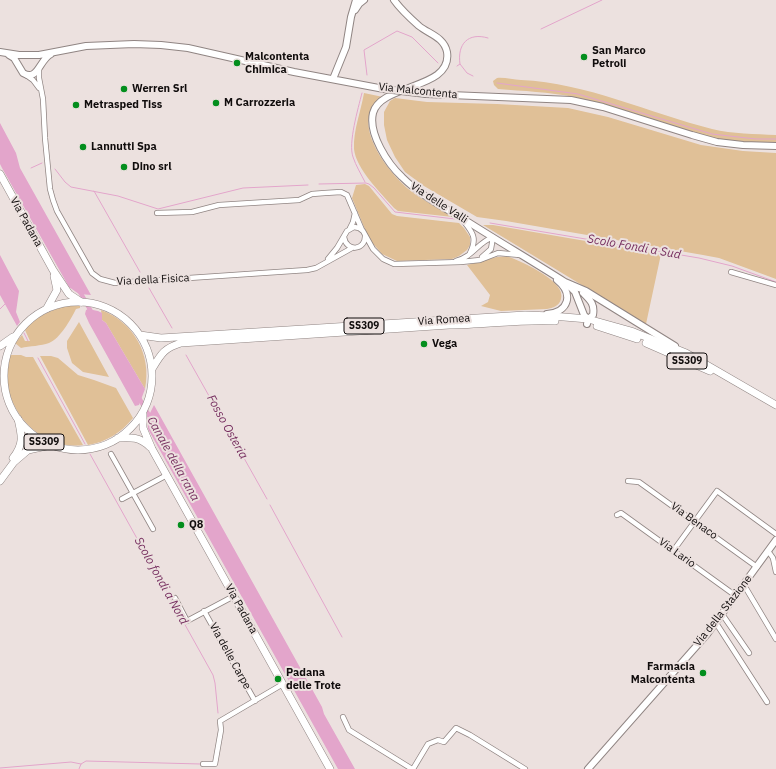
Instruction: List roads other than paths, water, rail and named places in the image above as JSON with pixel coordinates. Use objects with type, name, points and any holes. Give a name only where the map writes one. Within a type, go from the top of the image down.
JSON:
[{"type":"main road","name":"Via Padana","points":[[0,174],[53,270],[69,294],[81,302]]},
{"type":"main road","name":"Via Padana","points":[[47,308],[57,290],[53,270]]},
{"type":"main road","name":"SS309","points":[[0,372],[4,380],[8,400],[18,419],[32,434],[51,445],[67,449],[84,450],[103,446],[118,438],[130,429],[143,412],[150,395],[152,369],[148,351],[140,335],[124,318],[111,309],[97,304],[81,302],[60,304],[47,308],[30,319],[10,344],[6,355],[4,380]]},
{"type":"main road","name":"Via Romea","points":[[140,335],[161,338],[536,315],[618,327],[684,353],[776,405]]},
{"type":"main road","name":"Via Romea","points":[[152,369],[164,351],[181,343],[549,320],[587,322],[639,340],[735,382]]},
{"type":"main road","name":"SS309","points":[[0,346],[16,335]]},
{"type":"main road","name":"Via Padana","points":[[143,412],[143,428],[152,449],[330,769]]},
{"type":"main road","points":[[0,474],[18,452],[22,441],[18,419]]},
{"type":"main road","points":[[118,438],[135,438],[142,440],[152,449]]},
{"type":"main road","points":[[0,481],[14,462],[28,450],[51,445]]},
{"type":"street","points":[[333,79],[346,47],[356,0]]},
{"type":"street","points":[[352,15],[359,4],[364,0]]},
{"type":"street","name":"Via delle Valli","points":[[388,0],[398,6],[420,26],[438,38],[444,44],[447,51],[446,62],[438,74],[384,100],[376,106],[373,113],[372,122],[375,134],[379,145],[394,169],[418,191],[565,282],[594,296],[684,353]]},
{"type":"street","name":"Via delle Valli","points":[[394,0],[398,6]]},
{"type":"street","name":"Via Malcontenta","points":[[0,52],[29,55],[86,46],[134,44],[161,45],[195,50],[294,72],[384,89],[426,94],[571,100],[717,142],[743,145],[776,146]]},
{"type":"street","points":[[24,74],[34,74],[38,71],[47,56],[58,50]]},
{"type":"street","name":"Via Malcontenta","points":[[0,52],[12,56],[24,74]]},
{"type":"street","points":[[20,68],[20,60],[29,55],[38,59],[40,66]]},
{"type":"street","name":"Via della Fisica","points":[[40,66],[39,78],[43,99],[46,145],[53,200],[89,268],[100,279],[115,283],[299,271],[316,268],[352,248],[360,247],[373,249]]},
{"type":"street","name":"Via della Fisica","points":[[24,74],[36,83],[43,99]]},
{"type":"street","name":"Via della Fisica","points":[[157,213],[192,212],[219,205],[299,200],[312,194],[341,192],[347,195],[362,230],[373,249],[384,259],[394,264],[427,264],[473,261],[498,253],[521,255]]},
{"type":"street","name":"Via della Fisica","points":[[326,262],[338,248],[346,232],[350,229],[354,222],[355,213]]},
{"type":"street","points":[[460,217],[474,237],[474,246],[470,255]]},
{"type":"street","points":[[350,229],[356,227],[362,230]]},
{"type":"street","points":[[360,247],[364,242],[365,235]]},
{"type":"street","points":[[344,237],[346,243],[352,248]]},
{"type":"street","points":[[473,261],[488,252],[492,246],[493,237]]},
{"type":"street","name":"Via della Fisica","points":[[452,262],[470,255],[482,242],[493,237]]},
{"type":"street","name":"Via delle Valli","points":[[536,315],[559,312],[564,308],[567,302],[566,290],[542,268]]},
{"type":"street","points":[[731,272],[776,285]]},
{"type":"street","name":"Via delle Valli","points":[[565,282],[575,292],[587,322],[593,315],[594,306],[590,299],[578,288]]},
{"type":"street","points":[[111,454],[153,529]]},
{"type":"street","points":[[122,499],[167,475]]},
{"type":"street","name":"Via Benaco","points":[[628,481],[639,482],[757,566]]},
{"type":"street","points":[[673,551],[717,491],[776,534]]},
{"type":"street","name":"Via Lario","points":[[617,516],[621,513],[736,596]]},
{"type":"street","name":"Via della Stazione","points":[[588,769],[716,623],[776,540]]},
{"type":"street","points":[[768,551],[773,558],[776,572]]},
{"type":"street","points":[[744,585],[776,639]]},
{"type":"street","points":[[175,598],[187,621],[234,596]]},
{"type":"street","name":"Via delle Carpe","points":[[204,611],[255,701]]},
{"type":"street","points":[[722,614],[749,653]]},
{"type":"street","points":[[716,623],[767,702]]},
{"type":"street","points":[[202,764],[215,764],[221,730],[220,721],[283,684]]},
{"type":"street","points":[[343,717],[349,730],[412,769],[428,744],[438,740],[444,742],[456,728],[525,769]]},
{"type":"water","points":[[0,123],[16,153],[20,168],[91,295],[79,294],[69,287],[2,168],[0,164]]},
{"type":"water","points":[[0,255],[19,291],[16,312],[20,322],[17,326],[0,295]]},
{"type":"water","points":[[88,309],[102,313],[102,320],[106,323],[145,389],[139,405],[135,406],[89,323],[85,314],[86,310]]},
{"type":"water","points":[[154,405],[355,769],[338,769],[148,429],[147,419]]},
{"type":"waterway","points":[[541,29],[602,0]]},
{"type":"waterway","points":[[367,75],[364,50],[397,31],[412,37],[438,63]]},
{"type":"waterway","points":[[460,64],[460,51],[465,41],[475,37],[488,38]]},
{"type":"waterway","points":[[457,66],[460,64],[467,73],[473,76]]},
{"type":"waterway","points":[[497,83],[578,94],[712,134],[756,139],[776,139]]},
{"type":"waterway","points":[[362,93],[354,126],[352,151],[353,157],[365,182]]},
{"type":"waterway","name":"Scolo Fondi a Sud","points":[[31,168],[42,163]]},
{"type":"waterway","name":"Scolo Fondi a Sud","points":[[55,169],[71,187],[118,196],[158,209],[243,188],[308,185]]},
{"type":"waterway","name":"Scolo Fondi a Sud","points":[[319,184],[366,183],[374,188],[395,212],[455,219]]},
{"type":"waterway","name":"Fosso Osteria","points":[[94,191],[140,272]]},
{"type":"waterway","name":"Scolo Fondi a Sud","points":[[490,223],[699,258],[732,266],[776,282]]},
{"type":"waterway","name":"Fosso Osteria","points":[[149,288],[172,328]]},
{"type":"waterway","name":"Canale della rana","points":[[79,290],[93,315]]},
{"type":"waterway","points":[[0,309],[5,304]]},
{"type":"waterway","name":"Scolo fondi a Nord","points":[[24,333],[28,341]]},
{"type":"waterway","name":"Fosso Osteria","points":[[186,355],[267,499]]},
{"type":"waterway","name":"Scolo fondi a Nord","points":[[38,358],[85,444]]},
{"type":"waterway","name":"Canale della rana","points":[[138,396],[151,419]]},
{"type":"waterway","name":"Scolo fondi a Nord","points":[[90,454],[213,675],[218,713]]},
{"type":"waterway","name":"Fosso Osteria","points":[[270,505],[342,637]]},
{"type":"waterway","name":"Scolo fondi a Nord","points":[[79,769],[81,764],[86,761],[200,764]]},
{"type":"waterway","points":[[0,768],[71,762],[81,764]]},
{"type":"place","name":"San Marco Petroli","points":[[584,57]]},
{"type":"place","name":"Malcontenta Chimica","points":[[237,63]]},
{"type":"place","name":"Werren Srl","points":[[124,89]]},
{"type":"place","name":"M Carrozzeria","points":[[216,103]]},
{"type":"place","name":"Metrasped Tiss","points":[[76,105]]},
{"type":"place","name":"Lannutti Spa","points":[[83,147]]},
{"type":"place","name":"Dino srl","points":[[124,167]]},
{"type":"place","name":"Vega","points":[[424,344]]},
{"type":"place","name":"Q8","points":[[181,525]]},
{"type":"place","name":"Farmacia Malcontenta","points":[[703,673]]},
{"type":"place","name":"Padana delle Trote","points":[[278,679]]}]
